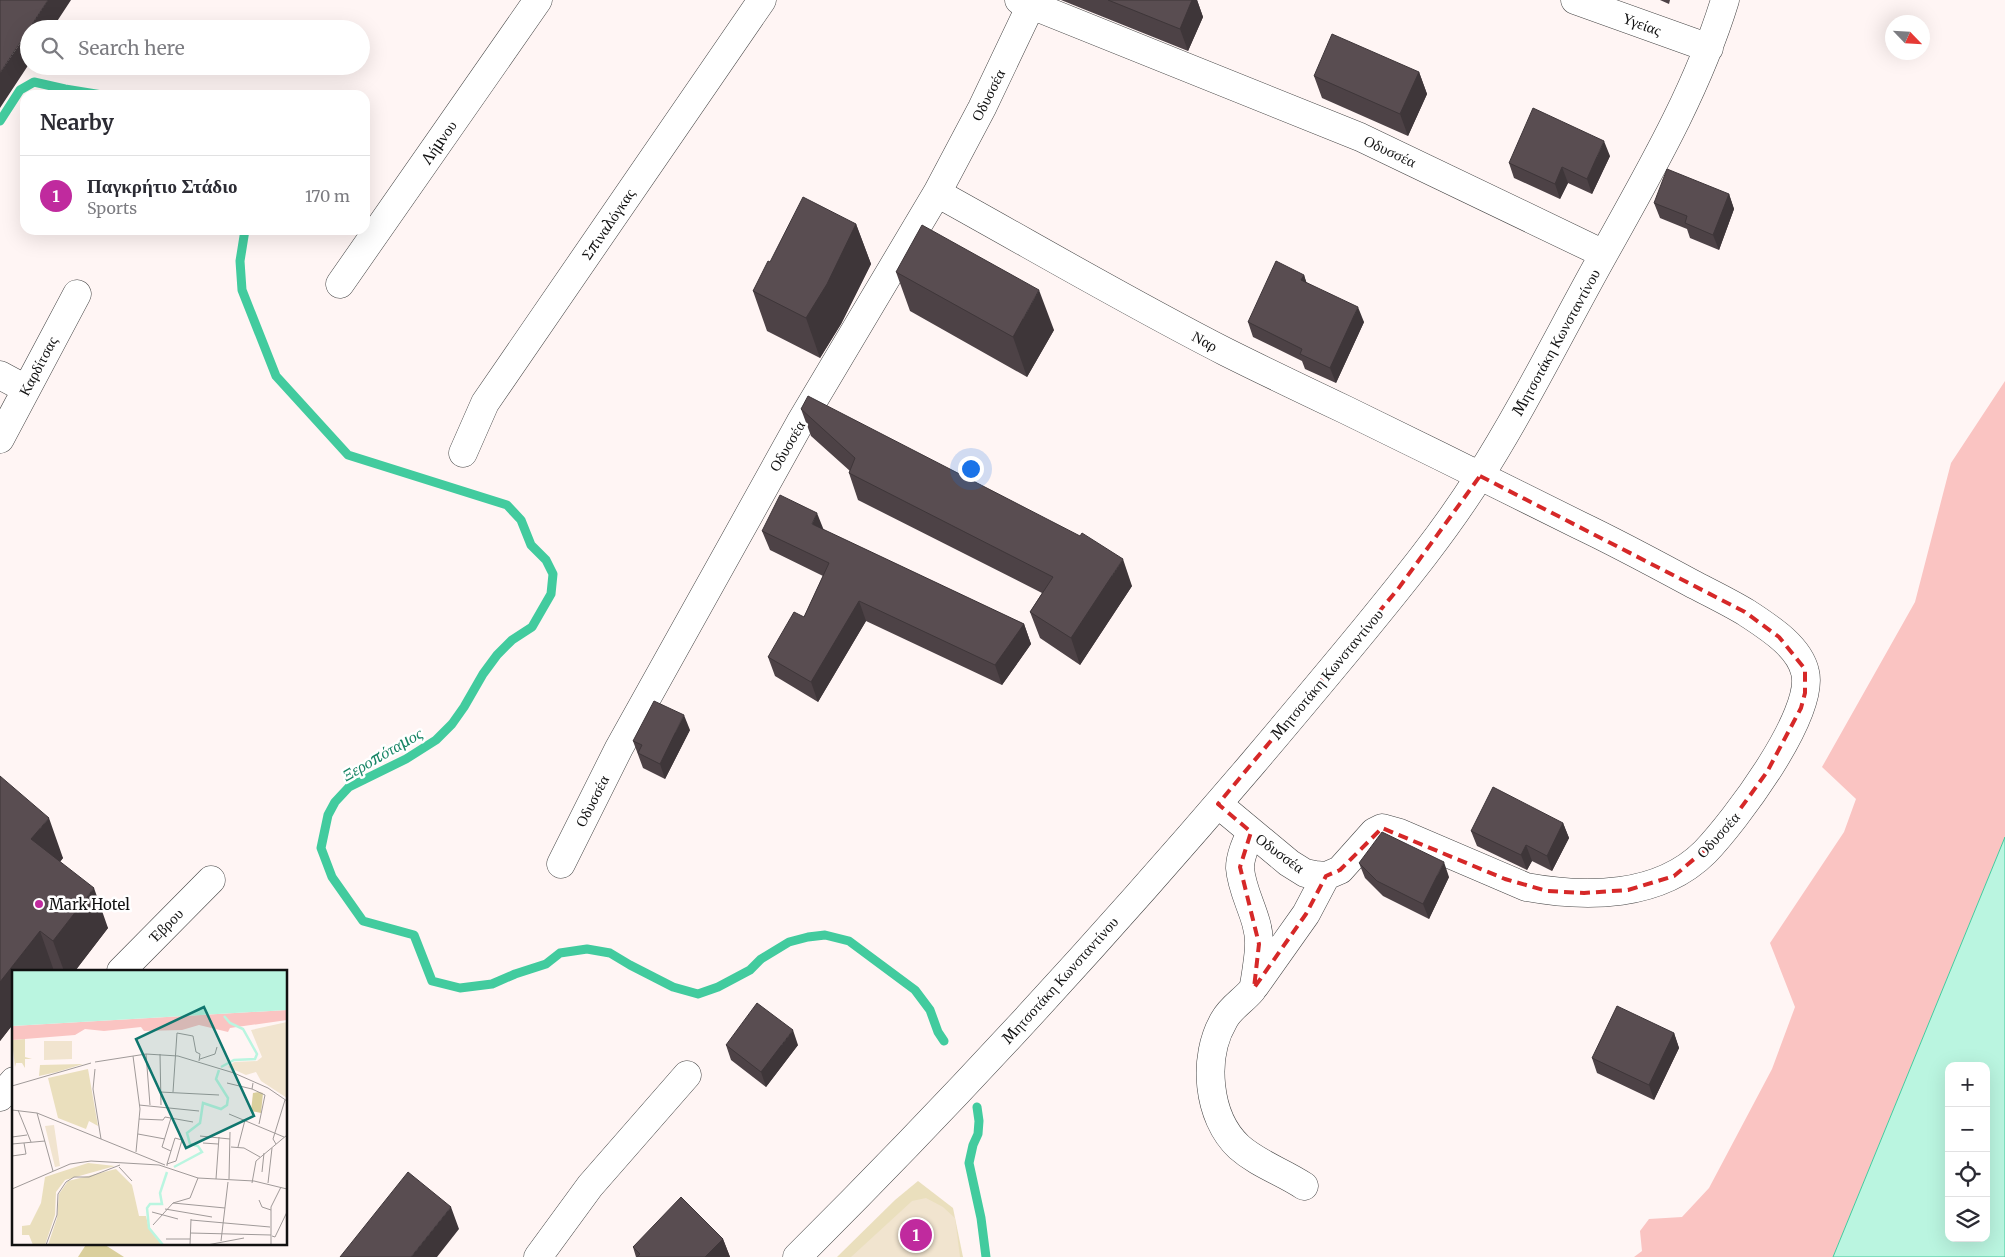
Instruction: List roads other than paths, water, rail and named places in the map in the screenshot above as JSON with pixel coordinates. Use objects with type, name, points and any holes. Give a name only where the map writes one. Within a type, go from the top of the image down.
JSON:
[{"type":"street","name":"Λήμνου","points":[[340,284],[538,0]]},
{"type":"street","name":"Σπιναλόγκας","points":[[463,453],[485,403],[762,0]]},
{"type":"street","name":"Υγείας","points":[[1575,0],[1709,48]]},
{"type":"street","name":"Μητσοτάκη Κωνσταντίνου","points":[[797,1257],[873,1182],[1022,1022],[1218,804],[1304,703],[1445,528],[1480,476],[1604,254],[1685,102],[1709,48],[1725,0]]},
{"type":"street","name":"Οδυσσέα","points":[[561,864],[620,748],[800,423],[937,193],[982,108],[1025,2],[1360,137],[1604,254]]},
{"type":"street","name":"Ναρ","points":[[937,193],[1227,352],[1480,476]]},
{"type":"street","name":"Καρδίτσας","points":[[0,438],[77,294]]},
{"type":"street","points":[[0,375],[26,389]]},
{"type":"street","name":"Οδυσσέα","points":[[1218,804],[1305,873],[1326,876],[1340,870],[1374,832],[1382,828],[1400,833],[1526,887],[1547,891],[1584,893],[1628,890],[1660,882],[1674,876],[1698,859],[1732,821],[1767,772],[1801,708],[1805,693],[1805,669],[1790,648],[1745,612],[1631,550],[1480,476]]},
{"type":"street","points":[[1251,832],[1243,851],[1240,867],[1243,883],[1256,921],[1259,944],[1254,988]]},
{"type":"street","points":[[1304,1186],[1261,1162],[1239,1147],[1223,1127],[1213,1098],[1211,1060],[1216,1038],[1224,1019],[1265,975],[1290,935],[1306,914],[1326,876]]},
{"type":"street","name":"Έβρου","points":[[122,970],[212,880]]},
{"type":"street","points":[[538,1257],[590,1186],[687,1075]]},
{"type":"waterway","name":"Ξεροπόταμος","points":[[20,90],[34,82],[71,90]]},
{"type":"waterway","name":"Ξεροπόταμος","points":[[0,121],[20,90]]},
{"type":"waterway","name":"Ξεροπόταμος","points":[[244,235],[240,261],[242,290],[276,376],[348,455],[507,505],[521,520],[531,545],[546,560],[553,574],[551,594],[532,627],[512,640],[497,655],[452,724],[436,740],[406,759],[349,787],[335,802],[328,815],[321,848],[332,877],[363,921],[414,935],[432,981],[460,988],[492,984],[546,964],[560,953],[587,949],[610,953],[673,987],[698,994],[718,987],[750,970],[761,959],[789,942],[825,935],[849,941],[915,990],[930,1010],[938,1032],[944,1041]]},
{"type":"waterway","name":"Ξεροπόταμος","points":[[977,1107],[978,1134],[973,1145],[969,1163],[981,1218],[986,1257]]},
{"type":"place","name":"Mark Hotel","points":[[39,904]]},
{"type":"place","name":"Παγκρήτιο Στάδιο","points":[[916,1235]]}]
